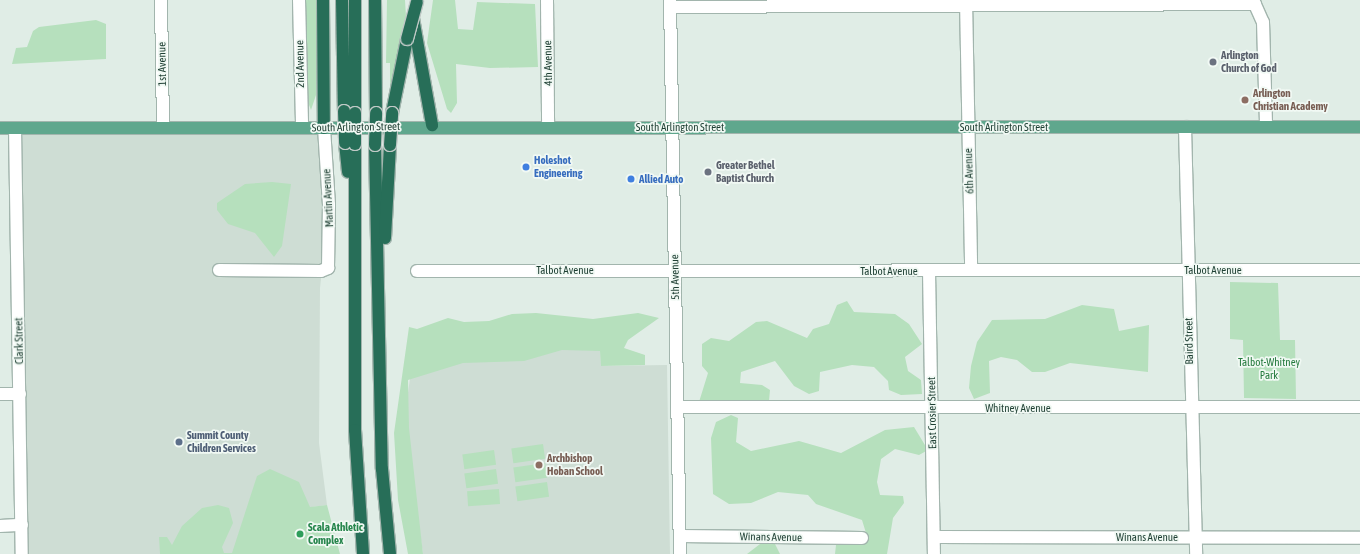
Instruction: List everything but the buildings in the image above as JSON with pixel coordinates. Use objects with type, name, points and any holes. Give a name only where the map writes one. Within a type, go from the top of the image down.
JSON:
[{"type":"highway","points":[[323,0],[324,128]]},
{"type":"highway","points":[[342,0],[357,273],[355,430],[363,554]]},
{"type":"highway","points":[[349,112],[355,0]]},
{"type":"highway","points":[[375,0],[375,145],[382,469],[390,554]]},
{"type":"highway","points":[[380,329],[392,113],[416,1]]},
{"type":"highway","points":[[416,1],[418,60],[432,125]]},
{"type":"main road","name":"South Arlington Street","points":[[0,128],[324,128],[432,125],[672,128],[1360,127]]},
{"type":"street","name":"1st Avenue","points":[[161,0],[163,128]]},
{"type":"street","name":"2nd Avenue","points":[[299,0],[302,127]]},
{"type":"street","name":"4th Avenue","points":[[547,0],[548,127]]},
{"type":"street","points":[[670,3],[1254,2],[1263,22],[1266,126]]},
{"type":"street","name":"5th Avenue","points":[[670,3],[680,554]]},
{"type":"street","name":"6th Avenue","points":[[966,3],[970,270]]},
{"type":"street","name":"Baird Street","points":[[1185,127],[1187,270],[1196,554]]},
{"type":"street","name":"Clark Street","points":[[15,128],[22,554]]},
{"type":"street","name":"Martin Avenue","points":[[219,270],[328,268],[329,205],[324,128]]},
{"type":"street","name":"Talbot Avenue","points":[[417,271],[1360,270]]},
{"type":"street","name":"East Crosier Street","points":[[929,271],[934,554]]},
{"type":"street","points":[[0,394],[20,394]]},
{"type":"street","name":"Whitney Avenue","points":[[677,407],[1360,407]]},
{"type":"street","points":[[0,526],[22,526]]},
{"type":"street","name":"Winans Avenue","points":[[680,536],[862,538]]},
{"type":"street","name":"Winans Avenue","points":[[934,538],[1360,538]]},
{"type":"shaded area","points":[[15,128],[324,128],[329,205],[320,288],[319,443],[327,505],[267,513],[263,554],[22,554]]},
{"type":"shaded area","name":"Archbishop Hoban School","points":[[417,329],[600,333],[601,366],[667,365],[670,554],[423,554],[404,421]]},
{"type":"green space","points":[[304,0],[316,0],[316,95],[311,110],[306,97]]},
{"type":"green space","points":[[387,0],[405,0],[406,17],[390,86],[390,63],[386,63]]},
{"type":"green space","points":[[433,0],[455,0],[458,29],[473,30],[477,2],[535,4],[538,67],[490,68],[456,64],[457,103],[451,113],[447,109],[427,43]]},
{"type":"green space","points":[[96,20],[106,24],[106,59],[12,64],[16,48],[27,47],[33,31],[39,27]]},
{"type":"green space","points":[[272,182],[291,184],[282,246],[274,257],[255,233],[228,224],[217,210],[217,203],[245,184]]},
{"type":"green space","name":"Talbot-Whitney Park","points":[[1230,282],[1278,283],[1280,340],[1295,340],[1296,399],[1244,398],[1243,340],[1230,339]]},
{"type":"green space","points":[[847,301],[854,312],[895,314],[909,324],[922,344],[905,357],[908,371],[921,380],[922,394],[901,395],[889,390],[888,381],[874,367],[852,365],[820,372],[819,391],[809,394],[794,386],[775,361],[741,372],[740,383],[762,385],[770,390],[769,401],[699,402],[708,373],[702,366],[702,344],[711,338],[729,341],[756,322],[767,321],[807,338],[813,329],[829,324],[837,305]]},
{"type":"green space","points":[[1082,305],[1114,309],[1119,331],[1149,325],[1148,372],[1070,363],[1045,372],[1032,372],[1017,360],[1001,357],[989,361],[990,393],[974,399],[969,388],[971,366],[977,342],[992,320],[1045,319]]},
{"type":"green space","points":[[536,313],[593,319],[638,313],[659,318],[628,340],[624,348],[645,355],[645,365],[601,366],[600,351],[562,350],[524,361],[463,363],[408,380],[409,428],[423,554],[408,554],[398,500],[394,433],[409,327],[417,329],[448,318],[464,322],[489,321],[512,314]]},
{"type":"green space","points":[[731,415],[738,418],[736,442],[751,451],[799,441],[841,453],[885,430],[914,427],[928,450],[919,455],[895,449],[881,459],[877,482],[880,495],[903,496],[904,503],[893,518],[887,554],[835,554],[836,545],[859,544],[866,533],[862,520],[816,504],[808,495],[778,492],[751,503],[729,504],[713,494],[711,438],[716,422]]},
{"type":"green space","points":[[543,444],[545,459],[513,463],[511,448]]},
{"type":"green space","points":[[494,450],[496,465],[464,469],[462,454]]},
{"type":"green space","points":[[545,463],[547,478],[515,482],[513,467]]},
{"type":"green space","points":[[270,469],[299,482],[310,507],[327,505],[340,554],[160,554],[159,537],[167,537],[172,545],[182,526],[202,508],[218,505],[229,508],[233,523],[222,547],[224,553],[232,553],[257,476]]},
{"type":"green space","points":[[496,469],[498,484],[466,488],[464,473]]},
{"type":"green space","points":[[547,482],[549,497],[517,501],[515,486]]},
{"type":"green space","points":[[499,489],[500,504],[468,506],[467,491]]},
{"type":"green space","points":[[760,544],[775,544],[780,554],[747,554]]},
{"type":"place","name":"Arlington Church of God","points":[[1213,62]]},
{"type":"place","name":"Arlington Christian Academy","points":[[1245,100]]},
{"type":"place","name":"Holeshot Engineering","points":[[526,167]]},
{"type":"place","name":"Greater Bethel Baptist Church","points":[[708,172]]},
{"type":"place","name":"Allied Auto","points":[[631,179]]},
{"type":"place","name":"Summit County Children Services","points":[[179,442]]},
{"type":"place","name":"Archbishop Hoban School","points":[[539,465]]},
{"type":"place","name":"Scala Athletic Complex","points":[[300,534]]}]
